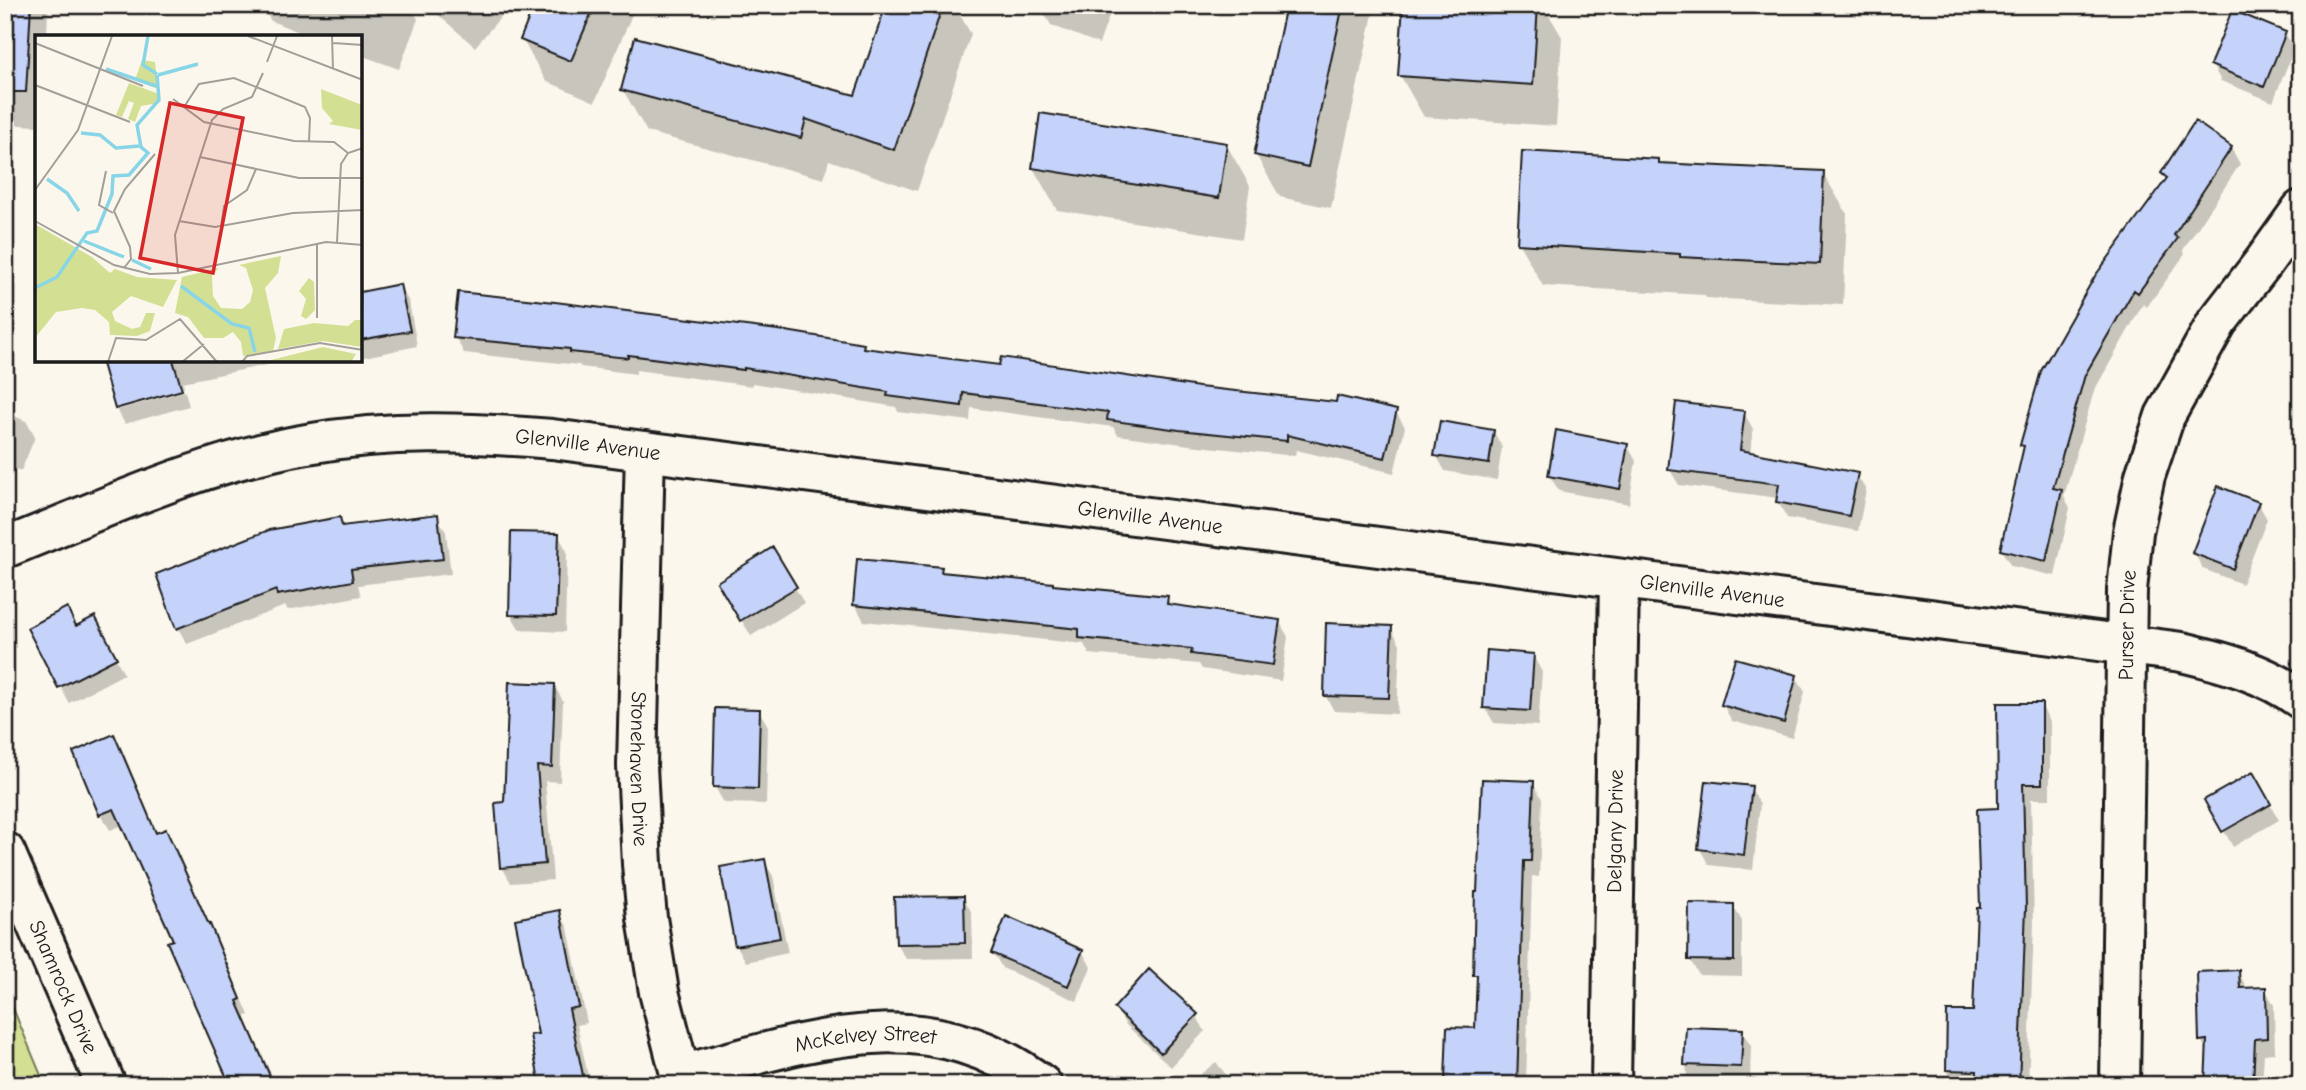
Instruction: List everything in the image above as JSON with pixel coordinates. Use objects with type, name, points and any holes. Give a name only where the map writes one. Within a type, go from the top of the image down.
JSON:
[{"type":"street","name":"Purser Drive","points":[[2120,1085],[2127,590],[2133,532],[2145,477],[2165,416],[2217,322],[2300,212]]},
{"type":"street","name":"Glenville Avenue","points":[[5,548],[167,483],[237,460],[307,444],[379,434],[436,432],[552,439],[2182,652],[2246,670],[2270,680],[2301,699]]},
{"type":"street","name":"Stonehaven Drive","points":[[645,451],[637,766],[642,863],[647,918],[659,992],[682,1080]]},
{"type":"street","name":"Delgany Drive","points":[[1611,1085],[1619,579]]},
{"type":"street","name":"Shamrock Drive","points":[[5,852],[106,1085]]},
{"type":"street","name":"McKelvey Street","points":[[682,1080],[813,1040],[877,1032],[932,1035],[975,1048],[1042,1085]]},
{"type":"green space","points":[[5,989],[45,1085],[5,1085]]},
{"type":"building","points":[[5,5],[31,5],[26,92],[5,92]]},
{"type":"building","points":[[534,5],[595,5],[571,61],[520,40]]},
{"type":"building","points":[[886,5],[943,5],[894,150],[806,119],[801,138],[621,90],[635,37],[855,95]]},
{"type":"building","points":[[1286,5],[1343,5],[1308,167],[1254,155]]},
{"type":"building","points":[[1403,5],[1538,5],[1533,85],[1398,76]]},
{"type":"building","points":[[2232,10],[2286,32],[2264,87],[2210,65]]},
{"type":"building","points":[[1040,113],[1227,143],[1219,198],[1032,168]]},
{"type":"building","points":[[2195,121],[2232,147],[2174,235],[2178,238],[2138,293],[2134,290],[2085,375],[2053,488],[2062,490],[2046,561],[2000,550],[2024,446],[2020,445],[2041,371],[2095,276],[2167,178],[2161,173]]},
{"type":"building","points":[[1522,151],[1659,159],[1659,163],[1824,171],[1820,264],[1680,257],[1680,254],[1517,244]]},
{"type":"building","points":[[400,284],[410,331],[362,340],[362,292]]},
{"type":"building","points":[[458,292],[786,331],[864,344],[863,348],[999,365],[1001,357],[1199,387],[1336,402],[1337,396],[1397,410],[1385,458],[1287,435],[1287,441],[1179,430],[1107,420],[1108,412],[963,393],[962,406],[887,396],[888,392],[744,368],[453,338]]},
{"type":"building","points":[[102,362],[174,362],[182,390],[115,409]]},
{"type":"building","points":[[1676,402],[1745,411],[1740,450],[1858,473],[1849,516],[1776,502],[1779,484],[1668,470]]},
{"type":"building","points":[[1440,421],[1494,430],[1489,464],[1434,456]]},
{"type":"building","points":[[1556,430],[1628,444],[1620,489],[1548,476]]},
{"type":"building","points":[[2218,486],[2259,502],[2233,569],[2192,553]]},
{"type":"building","points":[[438,514],[443,559],[351,569],[353,581],[277,595],[276,590],[176,629],[156,574],[269,530],[340,517],[342,526]]},
{"type":"building","points":[[511,532],[559,533],[556,616],[509,615]]},
{"type":"building","points":[[773,547],[797,587],[740,621],[717,582]]},
{"type":"building","points":[[857,559],[942,567],[941,572],[1168,596],[1167,604],[1280,620],[1273,665],[1191,654],[1192,649],[1079,638],[1079,629],[853,605]]},
{"type":"building","points":[[67,607],[76,626],[95,616],[117,658],[58,688],[27,628]]},
{"type":"building","points":[[1326,623],[1392,626],[1389,698],[1324,696]]},
{"type":"building","points":[[1487,650],[1534,654],[1530,711],[1483,708]]},
{"type":"building","points":[[1735,658],[1797,675],[1784,723],[1721,705]]},
{"type":"building","points":[[509,682],[555,684],[552,767],[537,766],[545,864],[500,868],[495,803],[504,802]]},
{"type":"building","points":[[1997,703],[2042,703],[2042,784],[2023,784],[2026,907],[2019,1085],[1976,1085],[1977,1071],[1946,1070],[1947,1011],[1973,1011],[1977,908],[1980,908],[1977,809],[1998,808]]},
{"type":"building","points":[[715,708],[760,709],[758,789],[713,787]]},
{"type":"building","points":[[114,734],[156,833],[166,829],[210,924],[241,999],[237,1001],[274,1085],[230,1085],[167,942],[173,940],[114,809],[99,815],[73,752]]},
{"type":"building","points":[[2253,772],[2271,804],[2222,832],[2204,800]]},
{"type":"building","points":[[1482,779],[1534,781],[1531,861],[1524,861],[1517,1085],[1445,1081],[1447,1027],[1475,1028],[1475,892]]},
{"type":"building","points":[[1706,781],[1752,786],[1744,855],[1698,849]]},
{"type":"building","points":[[765,859],[780,938],[735,946],[720,867]]},
{"type":"building","points":[[964,896],[965,943],[896,944],[894,897]]},
{"type":"building","points":[[1689,903],[1734,904],[1734,961],[1688,960]]},
{"type":"building","points":[[560,910],[579,1007],[569,1009],[585,1085],[540,1085],[530,1035],[538,1034],[515,919]]},
{"type":"building","points":[[1006,916],[1083,950],[1068,986],[991,953]]},
{"type":"building","points":[[1149,969],[1198,1014],[1161,1053],[1114,1008]]},
{"type":"building","points":[[2239,970],[2240,988],[2266,987],[2267,1038],[2255,1039],[2253,1085],[2205,1085],[2207,1040],[2199,1041],[2197,972]]},
{"type":"building","points":[[1686,1027],[1743,1029],[1741,1067],[1684,1065]]}]
